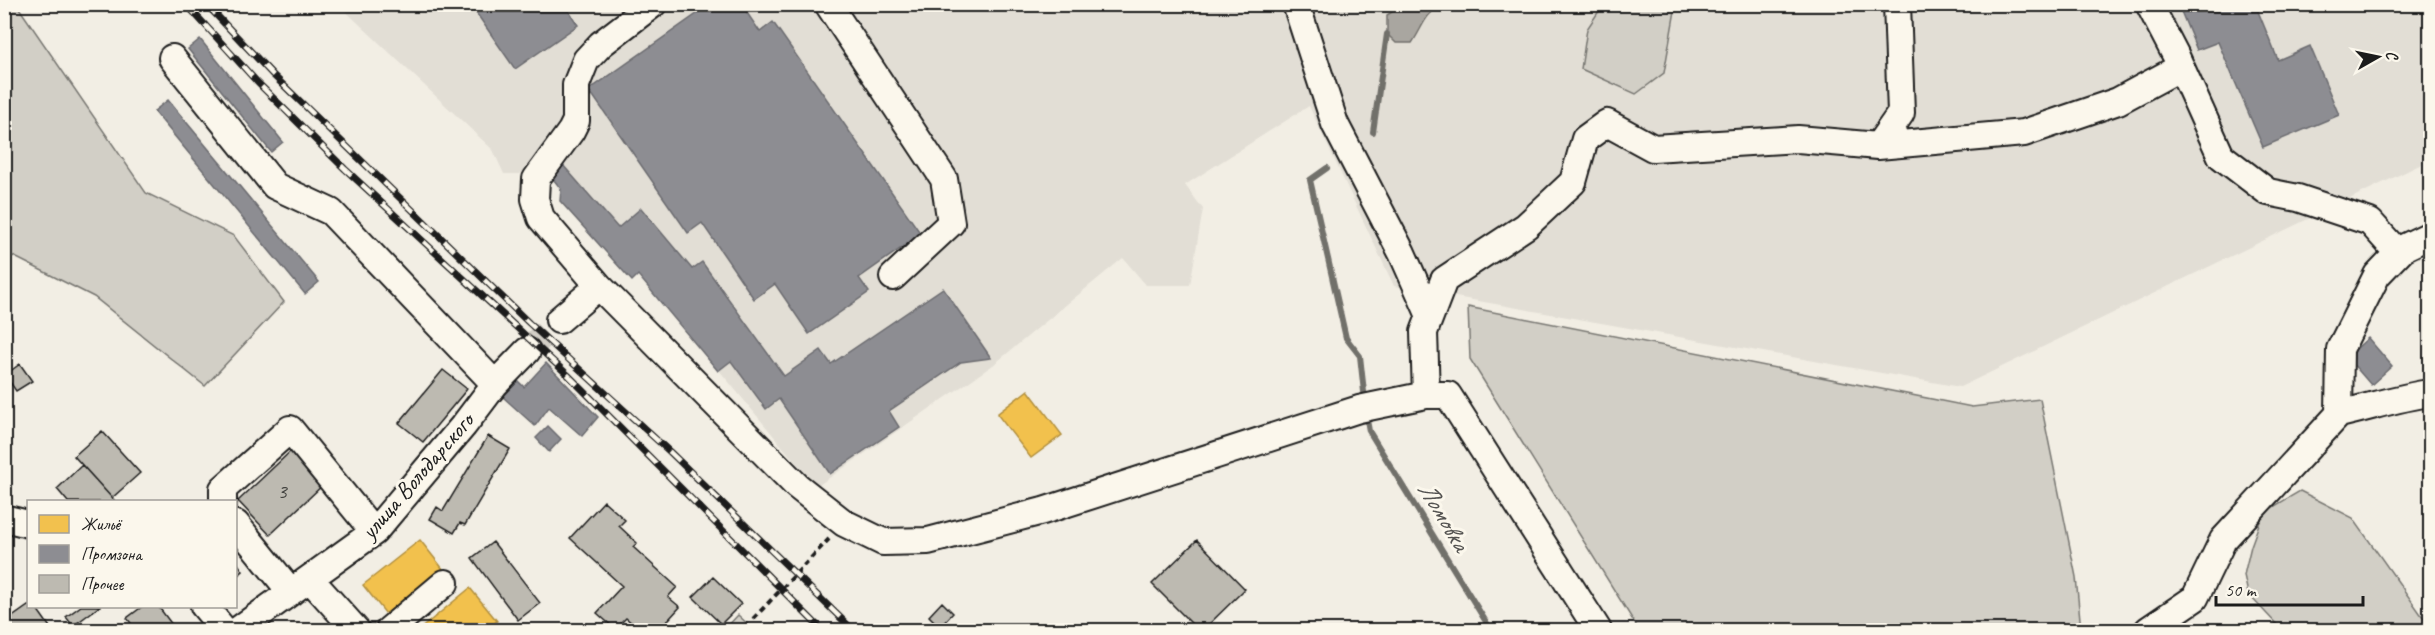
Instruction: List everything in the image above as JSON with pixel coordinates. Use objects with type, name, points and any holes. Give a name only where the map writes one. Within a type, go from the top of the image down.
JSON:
[{"type":"street","points":[[652,4],[601,44],[586,60],[576,85],[576,121],[536,179],[534,189],[537,210],[541,218],[599,286],[797,486],[844,523],[883,542],[928,540],[1043,511],[1359,409],[1426,395],[1448,396],[1598,630]]},
{"type":"street","points":[[828,4],[944,179],[951,223],[893,277]]},
{"type":"street","points":[[1296,4],[1335,124],[1402,253],[1430,316]]},
{"type":"street","points":[[1878,146],[1901,112],[1898,4]]},
{"type":"street","points":[[2149,4],[2222,156],[2268,192],[2298,198],[2370,222],[2398,253]]},
{"type":"street","points":[[172,58],[275,186],[331,212],[495,384]]},
{"type":"street","points":[[1426,395],[1424,332],[1444,280],[1526,226],[1573,183],[1585,139],[1607,123],[1653,148],[1798,139],[1878,146],[2024,132],[2118,101],[2181,67]]},
{"type":"street","points":[[2339,414],[2340,349],[2378,275],[2403,248],[2430,235]]},
{"type":"street","points":[[560,320],[599,286]]},
{"type":"street","name":"улица Володарского","points":[[238,630],[374,532],[464,425],[495,384],[527,351]]},
{"type":"street","points":[[2148,630],[2195,598],[2223,540],[2339,414],[2381,405],[2404,397],[2430,393]]},
{"type":"street","points":[[223,500],[223,489],[290,429],[374,532]]},
{"type":"street","points":[[4,518],[27,524]]},
{"type":"street","points":[[237,525],[300,585],[356,630]]},
{"type":"street","points":[[389,630],[445,583]]},
{"type":"street","points":[[206,608],[224,630]]},
{"type":"path","points":[[753,619],[844,523]]},
{"type":"shaded area","points":[[4,5],[17,5],[146,193],[234,236],[284,302],[205,386],[94,297],[5,252]]},
{"type":"shaded area","points":[[339,5],[2430,5],[2430,160],[1960,387],[1394,286],[1309,106],[1185,185],[1203,209],[1190,285],[1146,285],[1123,258],[993,365],[816,487],[542,157],[520,174],[504,174],[493,150]]},
{"type":"shaded area","points":[[1403,5],[1441,5],[1427,17],[1412,43],[1396,43],[1387,34],[1387,15]]},
{"type":"shaded area","points":[[1603,5],[1676,5],[1664,73],[1636,94],[1581,69],[1587,29]]},
{"type":"shaded area","points":[[1468,307],[1972,407],[2040,399],[2076,577],[2081,630],[1639,630],[1470,359]]},
{"type":"shaded area","points":[[2300,491],[2353,518],[2430,630],[2282,630],[2248,594],[2244,575],[2251,546],[2263,513]]},
{"type":"shaded area","points":[[738,615],[754,630],[724,630]]},
{"type":"building: Жильё","points":[[1028,390],[1062,435],[1031,458],[997,414]]},
{"type":"building: Жильё","points":[[420,540],[443,569],[386,614],[363,585]]},
{"type":"building: Жильё","points":[[470,588],[497,621],[486,630],[472,630],[468,625],[462,630],[419,630]]},
{"type":"building: Промзона","points":[[470,4],[564,4],[578,25],[515,69]]},
{"type":"building: Промзона","points":[[711,4],[741,4],[760,32],[773,22],[921,234],[859,278],[869,292],[809,334],[775,284],[754,299],[702,223],[688,233],[589,90]]},
{"type":"building: Промзона","points":[[2178,4],[2255,4],[2278,60],[2310,46],[2339,115],[2263,147],[2218,42],[2197,50]]},
{"type":"building: Промзона","points":[[200,39],[283,142],[271,152],[188,49]]},
{"type":"building: Промзона","points":[[168,100],[319,282],[305,294],[154,111]]},
{"type":"building: Промзона","points":[[562,164],[618,228],[641,208],[692,269],[702,262],[784,376],[821,350],[831,364],[943,288],[991,358],[961,362],[889,411],[899,427],[830,474],[779,399],[766,409],[731,361],[718,371],[638,275],[632,281],[560,201],[561,189],[550,175]]},
{"type":"building: Промзона","points":[[2368,338],[2392,366],[2371,385],[2347,357]]},
{"type":"building: Промзона","points":[[546,363],[598,417],[582,436],[549,407],[535,426],[503,397],[518,381],[524,387]]},
{"type":"building: Промзона","points":[[548,426],[561,439],[549,452],[536,438]]},
{"type":"building: Прочее","points":[[20,364],[32,381],[16,391],[5,375]]},
{"type":"building: Прочее","points":[[443,370],[467,389],[423,442],[399,423]]},
{"type":"building: Прочее","points":[[102,431],[140,473],[112,498],[74,456]]},
{"type":"building: Прочее","points":[[488,436],[510,449],[465,525],[460,523],[454,533],[430,519],[437,507],[443,511]]},
{"type":"building: Прочее","points":[[294,448],[326,482],[270,535],[238,501]]},
{"type":"building: Прочее","points":[[82,465],[113,500],[66,500],[57,489]]},
{"type":"building: Прочее","points":[[604,501],[625,520],[619,526],[637,543],[633,547],[677,587],[668,597],[680,607],[659,630],[640,630],[626,618],[615,629],[597,613],[622,586],[570,538]]},
{"type":"building: Прочее","points":[[1197,540],[1245,589],[1203,630],[1198,630],[1152,584]]},
{"type":"building: Прочее","points":[[493,542],[540,603],[518,620],[472,558]]},
{"type":"building: Прочее","points":[[237,562],[243,571],[237,576]]},
{"type":"building: Прочее","points":[[713,577],[741,604],[721,624],[693,597]]},
{"type":"building: Прочее","points":[[942,602],[953,613],[940,627],[929,616]]},
{"type":"building: Прочее","points":[[27,607],[36,608],[52,630],[4,630],[4,623]]},
{"type":"building: Прочее","points":[[78,608],[97,608],[73,626],[66,617]]},
{"type":"building: Прочее","points":[[140,608],[160,608],[176,630],[136,630],[127,618]]},
{"type":"waterway","points":[[1373,132],[1387,34]]},
{"type":"waterway","name":"Ломовка","points":[[1327,168],[1310,180],[1346,338],[1360,356],[1364,392]]},
{"type":"waterway","name":"Ломовка","points":[[1367,420],[1369,431],[1491,630]]},
{"type":"tunnel","points":[[527,351],[559,320]]},
{"type":"railway","points":[[186,4],[258,83],[345,169],[568,375],[822,630]]},
{"type":"railway","points":[[206,4],[273,75],[529,323],[670,452],[853,630]]}]
